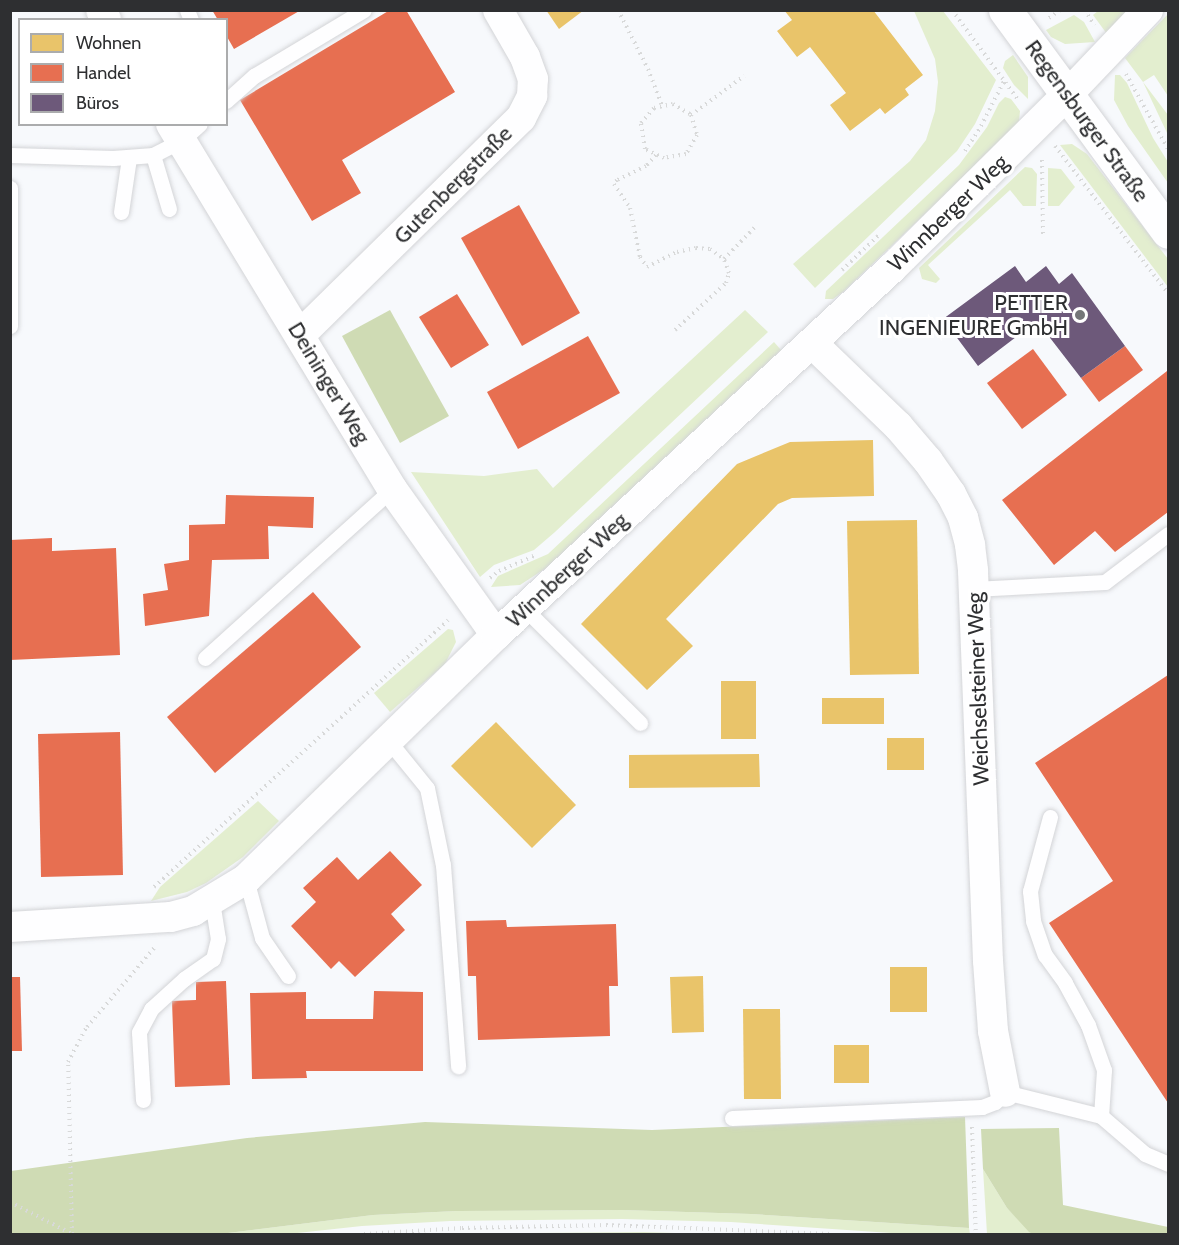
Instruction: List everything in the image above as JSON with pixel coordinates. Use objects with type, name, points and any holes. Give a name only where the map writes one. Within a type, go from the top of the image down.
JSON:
[{"type":"main road","name":"Regensburger Straße","points":[[1005,10],[1168,232]]},
{"type":"street","name":"Gutenbergstraße","points":[[300,335],[521,118],[532,96],[533,79],[525,57],[498,10]]},
{"type":"street","name":"Winnberger Weg","points":[[10,927],[182,915],[246,879],[496,635],[812,343],[1032,130],[1148,10]]},
{"type":"street","name":"Deininger Weg","points":[[184,130],[300,335],[392,489],[496,635]]},
{"type":"street","name":"Weichselsteiner Weg","points":[[812,343],[898,426],[951,494],[963,518],[970,545],[974,589],[987,962],[993,1031],[1005,1092]]},
{"type":"lane","points":[[228,99],[255,76],[364,10]]},
{"type":"lane","points":[[10,155],[129,158],[153,154],[184,130]]},
{"type":"lane","points":[[153,154],[170,209]]},
{"type":"lane","points":[[121,212],[129,158]]},
{"type":"lane","points":[[10,188],[10,326]]},
{"type":"lane","points":[[205,658],[392,489]]},
{"type":"lane","points":[[974,589],[1106,582],[1168,534]]},
{"type":"lane","points":[[525,609],[640,723]]},
{"type":"lane","points":[[388,740],[427,788],[432,810],[443,865],[458,1066]]},
{"type":"lane","points":[[1050,817],[1030,891],[1033,921],[1045,955],[1065,983],[1088,1025],[1104,1070],[1101,1116]]},
{"type":"lane","points":[[246,879],[262,938],[288,976]]},
{"type":"lane","points":[[143,1100],[139,1032],[151,1009],[184,979],[213,958],[218,939],[212,900]]},
{"type":"lane","points":[[732,1118],[972,1108],[988,1106],[1005,1092],[1101,1116],[1145,1154],[1168,1164]]},
{"type":"path","points":[[618,10],[648,69],[662,106]]},
{"type":"path","points":[[952,10],[1004,81],[1032,130],[1168,293]]},
{"type":"path","points":[[1084,10],[1088,15]]},
{"type":"path","points":[[1110,50],[1138,92],[1168,149]]},
{"type":"path","points":[[691,116],[744,76]]},
{"type":"path","points":[[960,158],[981,126],[1004,81]]},
{"type":"path","points":[[673,104],[691,116],[697,135],[686,154],[664,158],[645,149],[641,123],[654,108],[673,104]]},
{"type":"path","points":[[1032,130],[1042,159],[1043,235]]},
{"type":"path","points":[[656,154],[646,166],[617,180],[614,184],[630,208],[643,262],[647,267],[677,252],[696,248],[710,249],[724,259],[729,273],[726,283],[675,330]]},
{"type":"path","points":[[724,259],[755,227]]},
{"type":"path","points":[[838,273],[882,232]]},
{"type":"path","points":[[120,921],[499,571],[542,551]]},
{"type":"path","points":[[10,1202],[72,1234],[68,1062],[87,1027],[182,915]]},
{"type":"path","points":[[972,1108],[976,1234]]},
{"type":"path","points":[[364,1234],[462,1228],[606,1225],[833,1234]]},
{"type":"green space","points":[[914,11],[943,11],[996,80],[975,124],[957,151],[815,288],[793,264],[910,161],[926,140],[935,111],[938,82],[935,59]]},
{"type":"green space","points":[[1098,11],[1130,11],[1107,34],[1093,15]]},
{"type":"green space","points":[[1168,14],[1168,96],[1154,75],[1143,82],[1125,58]]},
{"type":"green space","points":[[1074,15],[1084,22],[1095,42],[1065,44],[1051,37],[1046,30]]},
{"type":"green space","points":[[1013,55],[1028,77],[1028,99],[1014,85],[1003,68],[1005,61]]},
{"type":"green space","points":[[1115,75],[1120,75],[1127,83],[1153,138],[1168,162],[1168,183],[1128,126],[1114,100]]},
{"type":"green space","points":[[1143,82],[1168,115],[1168,135]]},
{"type":"green space","points":[[1005,97],[1011,99],[1020,111],[1019,121],[1012,131],[843,292],[833,299],[825,299],[826,291],[959,165],[987,127],[999,103]]},
{"type":"green space","points":[[1072,144],[1087,154],[1168,259],[1168,287],[1060,145]]},
{"type":"green space","points":[[1025,167],[1032,168],[1037,174],[1036,206],[1023,206],[1010,190],[928,265],[940,279],[936,283],[922,279],[919,268]]},
{"type":"green space","points":[[1048,168],[1061,169],[1075,187],[1059,206],[1048,206]]},
{"type":"green space","points":[[390,310],[449,416],[400,443],[342,336]]},
{"type":"green space","points":[[745,310],[768,332],[534,550],[494,565],[480,577],[411,472],[484,476],[537,469],[553,488]]},
{"type":"green space","points":[[774,342],[781,350],[546,568],[520,585],[491,587],[498,576],[548,554]]},
{"type":"green space","points":[[448,629],[453,630],[456,642],[445,664],[390,712],[374,693]]},
{"type":"green space","points":[[258,801],[279,821],[243,857],[206,883],[187,892],[151,901],[160,887]]},
{"type":"green space","points":[[965,1117],[969,1228],[751,1214],[622,1210],[457,1211],[373,1215],[220,1234],[11,1234],[11,1171],[247,1138],[425,1122],[652,1130]]},
{"type":"green space","points":[[1059,1128],[1063,1205],[1168,1227],[1168,1234],[1033,1234],[1029,1232],[1007,1208],[983,1169],[981,1129]]},
{"type":"green space","points":[[983,1169],[1007,1208],[1033,1234],[987,1234]]},
{"type":"green space","points":[[622,1210],[751,1214],[969,1228],[970,1234],[906,1234],[731,1222],[622,1219],[450,1221],[362,1226],[288,1234],[220,1234],[373,1215],[457,1211]]},
{"type":"green space","points":[[528,1233],[708,1234],[473,1234]]},
{"type":"building: Wohnen","points":[[546,10],[584,10],[559,29]]},
{"type":"building: Wohnen","points":[[784,10],[873,10],[923,75],[905,89],[909,95],[885,114],[880,108],[850,131],[830,105],[846,93],[810,47],[797,57],[777,31],[792,20]]},
{"type":"building: Wohnen","points":[[873,440],[874,496],[792,498],[778,504],[666,619],[693,646],[647,690],[581,624],[737,464],[790,442]]},
{"type":"building: Wohnen","points":[[917,520],[919,674],[850,675],[847,521]]},
{"type":"building: Wohnen","points":[[721,681],[756,681],[756,739],[721,739]]},
{"type":"building: Wohnen","points":[[822,698],[884,698],[884,724],[822,724]]},
{"type":"building: Wohnen","points":[[496,722],[576,805],[532,848],[451,766]]},
{"type":"building: Wohnen","points":[[887,738],[924,738],[924,770],[887,770]]},
{"type":"building: Wohnen","points":[[759,754],[760,787],[629,788],[629,755]]},
{"type":"building: Wohnen","points":[[890,967],[927,967],[927,1012],[890,1012]]},
{"type":"building: Wohnen","points":[[703,976],[704,1032],[672,1033],[670,977]]},
{"type":"building: Wohnen","points":[[743,1009],[780,1009],[781,1099],[744,1099]]},
{"type":"building: Wohnen","points":[[834,1045],[869,1045],[869,1083],[834,1083]]},
{"type":"building: Handel","points":[[212,10],[301,10],[234,49],[228,38],[228,18],[217,18]]},
{"type":"building: Handel","points":[[390,10],[406,10],[455,92],[342,160],[361,193],[312,221],[240,100]]},
{"type":"building: Handel","points":[[519,205],[580,313],[522,346],[461,238]]},
{"type":"building: Handel","points":[[457,294],[489,345],[451,368],[419,317]]},
{"type":"building: Handel","points":[[588,336],[620,393],[518,449],[487,392]]},
{"type":"building: Handel","points":[[1125,346],[1143,370],[1099,402],[1081,378]]},
{"type":"building: Handel","points":[[1033,349],[1067,395],[1022,429],[987,383]]},
{"type":"building: Handel","points":[[1167,371],[1168,512],[1115,552],[1095,531],[1054,565],[1002,500]]},
{"type":"building: Handel","points":[[226,495],[314,497],[313,528],[268,526],[269,559],[212,560],[209,616],[145,626],[143,594],[168,590],[164,564],[189,560],[189,525],[225,524]]},
{"type":"building: Handel","points":[[52,538],[52,551],[116,548],[120,655],[10,660],[10,540]]},
{"type":"building: Handel","points":[[313,592],[361,647],[215,773],[167,717]]},
{"type":"building: Handel","points":[[1168,675],[1168,1103],[1049,923],[1113,881],[1035,763]]},
{"type":"building: Handel","points":[[120,732],[123,875],[41,877],[38,734]]},
{"type":"building: Handel","points":[[390,851],[422,885],[391,914],[405,930],[355,977],[339,961],[331,969],[291,926],[316,902],[303,888],[337,857],[358,880]]},
{"type":"building: Handel","points":[[506,920],[507,927],[616,924],[618,986],[609,986],[610,1036],[478,1040],[476,976],[468,976],[466,921]]},
{"type":"building: Handel","points":[[10,977],[20,977],[22,1051],[10,1051]]},
{"type":"building: Handel","points":[[226,981],[230,1085],[175,1087],[172,1001],[196,1000],[196,982]]},
{"type":"building: Handel","points":[[374,991],[423,992],[423,1071],[306,1071],[307,1078],[252,1079],[250,993],[306,992],[306,1019],[373,1019]]},
{"type":"building: Büros","points":[[1015,266],[1026,282],[1046,266],[1059,284],[1072,273],[1125,346],[1081,378],[1037,321],[978,366],[943,319]]},
{"type":"place","name":"PETTER INGENIEURE GmbH","points":[[1080,315]]}]
